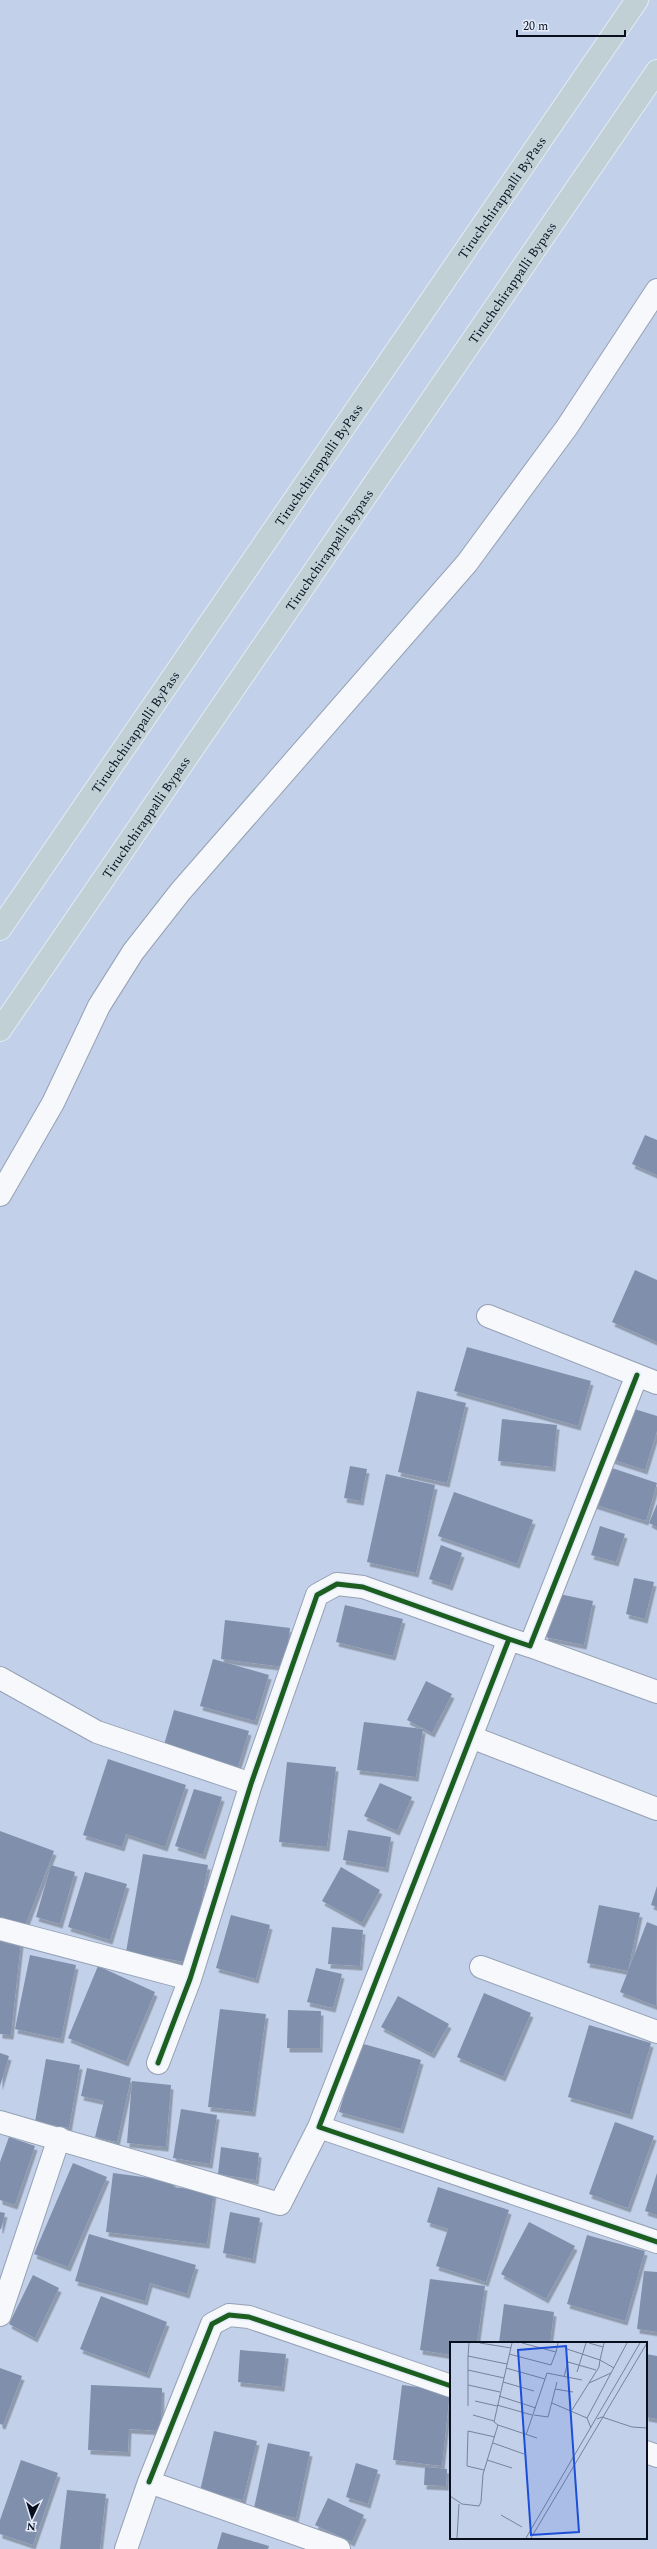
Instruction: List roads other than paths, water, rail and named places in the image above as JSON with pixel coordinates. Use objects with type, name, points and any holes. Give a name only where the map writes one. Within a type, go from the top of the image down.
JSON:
[{"type":"highway","name":"Tiruchchirappalli ByPass","points":[[0,929],[637,0]]},
{"type":"highway","name":"Tiruchchirappalli Bypass","points":[[0,1030],[657,71]]},
{"type":"street","points":[[0,1195],[53,1103],[99,1006],[133,952],[180,892],[467,563],[567,426],[657,290]]},
{"type":"street","points":[[488,1316],[657,1383]]},
{"type":"street","points":[[530,1646],[637,1375]]},
{"type":"street","points":[[158,2063],[190,1979],[251,1784],[317,1595],[337,1584],[363,1587],[657,1692]]},
{"type":"street","points":[[0,2122],[59,2138],[280,2204],[319,2127],[509,1639]]},
{"type":"street","points":[[0,1678],[98,1732],[251,1784]]},
{"type":"street","points":[[471,1737],[657,1809]]},
{"type":"street","points":[[0,1929],[190,1979]]},
{"type":"street","points":[[480,1967],[657,2032]]},
{"type":"street","points":[[319,2127],[657,2242]]},
{"type":"street","points":[[0,2316],[59,2138]]},
{"type":"street","points":[[126,2549],[149,2482],[212,2324],[229,2315],[249,2317],[450,2386]]},
{"type":"street","points":[[647,2452],[657,2456]]},
{"type":"street","points":[[149,2482],[338,2549]]}]
